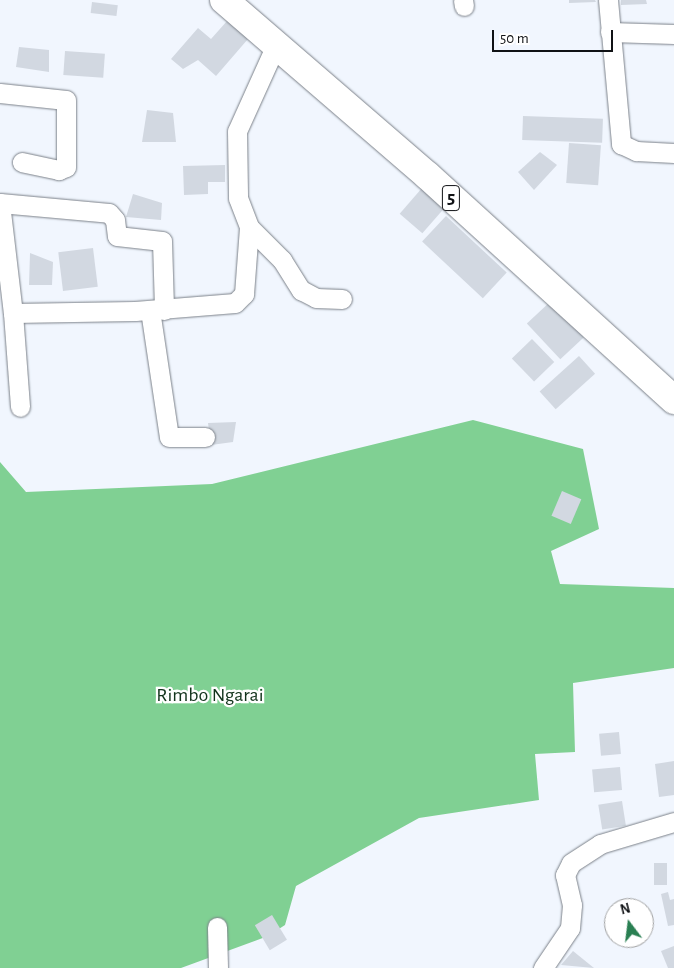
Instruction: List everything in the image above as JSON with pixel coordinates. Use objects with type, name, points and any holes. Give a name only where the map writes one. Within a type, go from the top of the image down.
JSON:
[{"type":"highway","name":"5","points":[[224,0],[274,47],[428,176],[674,400]]},
{"type":"street","points":[[608,0],[621,144],[636,151],[674,153]]},
{"type":"street","points":[[610,32],[674,34]]},
{"type":"street","points":[[274,47],[238,131],[234,149],[238,198],[249,227],[282,260],[301,290],[316,298],[342,299]]},
{"type":"street","points":[[0,93],[66,100],[66,167],[59,170],[22,162]]},
{"type":"street","points":[[20,407],[13,314],[5,289],[0,203],[109,213],[114,217],[117,236],[162,241],[157,310],[168,434],[205,437]]},
{"type":"street","points":[[13,314],[157,310],[242,299],[249,227]]},
{"type":"street","points":[[543,968],[570,928],[572,905],[565,875],[572,863],[600,844],[674,822]]},
{"type":"street","points":[[217,927],[218,968]]},
{"type":"green space","name":"Rimbo Ngarai","points":[[473,420],[583,449],[599,529],[551,551],[560,584],[674,588],[674,668],[573,683],[575,752],[535,754],[539,800],[419,818],[296,886],[285,925],[268,936],[181,968],[0,968],[0,462],[26,492],[212,484]]},
{"type":"building","points":[[569,0],[595,0],[596,2],[569,3]]},
{"type":"building","points":[[621,0],[646,0],[647,4],[621,5]]},
{"type":"building","points":[[92,2],[118,5],[116,16],[91,13]]},
{"type":"building","points":[[227,21],[248,39],[216,76],[198,60],[183,69],[171,59],[198,28],[211,39]]},
{"type":"building","points":[[19,47],[49,50],[49,72],[16,67]]},
{"type":"building","points":[[65,51],[105,54],[103,78],[63,75]]},
{"type":"building","points":[[147,110],[173,113],[176,142],[142,142]]},
{"type":"building","points":[[523,116],[603,119],[602,143],[522,140]]},
{"type":"building","points":[[569,143],[601,145],[598,185],[566,183]]},
{"type":"building","points":[[540,152],[557,165],[534,190],[518,172]]},
{"type":"building","points":[[225,165],[225,182],[208,182],[208,194],[184,195],[183,166]]},
{"type":"building","points":[[422,188],[445,208],[422,233],[400,214]]},
{"type":"building","points":[[133,194],[162,203],[161,220],[126,217]]},
{"type":"building","points":[[446,216],[507,273],[483,298],[422,242]]},
{"type":"building","points":[[93,248],[98,287],[63,291],[58,252]]},
{"type":"building","points":[[30,253],[53,262],[52,285],[29,285]]},
{"type":"building","points":[[551,301],[584,337],[560,359],[527,324]]},
{"type":"building","points":[[532,339],[554,362],[534,381],[512,358]]},
{"type":"building","points":[[579,356],[595,374],[556,409],[540,391]]},
{"type":"building","points":[[236,422],[233,442],[211,445],[208,423]]},
{"type":"building","points":[[562,491],[581,499],[571,524],[551,516]]},
{"type":"building","points":[[619,732],[621,754],[601,756],[599,734]]},
{"type":"building","points":[[674,761],[674,795],[659,797],[655,764]]},
{"type":"building","points":[[620,767],[622,790],[594,792],[592,769]]},
{"type":"building","points":[[622,801],[626,826],[602,829],[598,805]]},
{"type":"building","points":[[654,863],[667,863],[667,885],[654,885]]},
{"type":"building","points":[[668,892],[670,900],[674,899],[674,925],[668,926],[661,894]]},
{"type":"building","points":[[272,915],[287,940],[270,950],[255,925]]},
{"type":"building","points":[[674,946],[674,968],[668,968],[661,951]]},
{"type":"building","points":[[573,951],[594,968],[561,965]]}]
